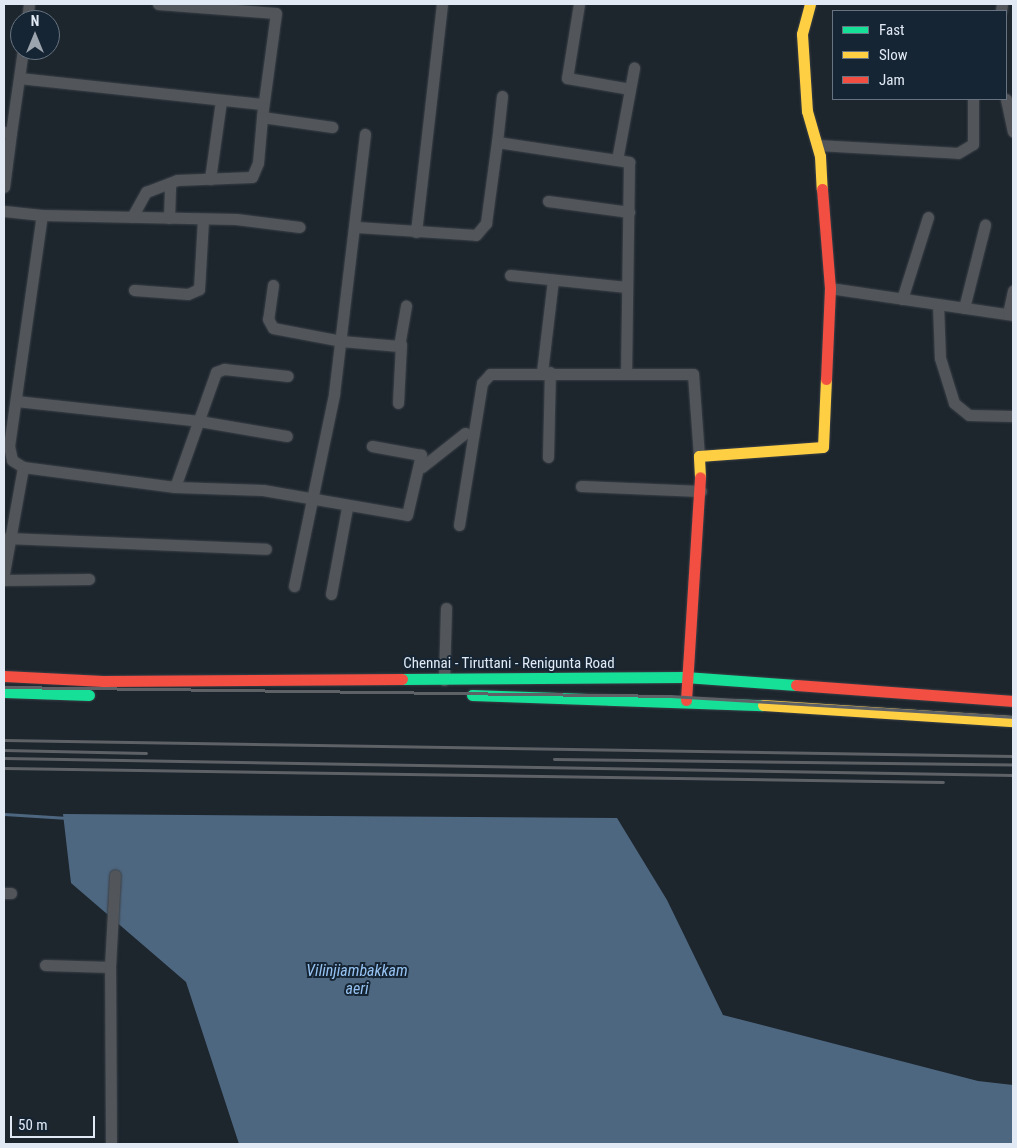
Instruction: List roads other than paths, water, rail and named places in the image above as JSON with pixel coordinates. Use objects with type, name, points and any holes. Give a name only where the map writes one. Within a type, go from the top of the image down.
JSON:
[{"type":"main road","points":[[686,700],[685,677],[701,491],[699,456],[823,447],[830,288],[816,145],[807,112],[802,34],[810,4]]},
{"type":"main road","name":"Chennai - Tiruttani - Renigunta Road","points":[[4,676],[103,681],[685,677],[1013,701]]},
{"type":"main road","points":[[4,692],[102,696]]},
{"type":"main road","points":[[158,694],[213,694]]},
{"type":"main road","name":"Chennai - Tiruttani - Renigunta Road","points":[[459,695],[686,700],[1013,721]]},
{"type":"street","points":[[132,217],[146,192],[170,183],[252,176],[258,162],[262,104],[276,13],[158,4]]},
{"type":"street","points":[[416,232],[442,4]]},
{"type":"street","points":[[579,4],[567,78],[630,89]]},
{"type":"street","points":[[4,187],[7,132],[22,60]]},
{"type":"street","points":[[617,160],[634,68]]},
{"type":"street","points":[[19,78],[262,104]]},
{"type":"street","points":[[357,227],[466,236],[482,231],[502,96]]},
{"type":"street","points":[[816,145],[958,153],[973,144],[973,100]]},
{"type":"street","points":[[1006,100],[1013,131]]},
{"type":"street","points":[[210,179],[221,101]]},
{"type":"street","points":[[262,117],[332,127]]},
{"type":"street","points":[[294,586],[341,341],[357,227],[365,134]]},
{"type":"street","points":[[496,142],[629,162],[626,371]]},
{"type":"street","points":[[169,218],[170,183]]},
{"type":"street","points":[[548,200],[629,212]]},
{"type":"street","points":[[4,211],[42,214],[203,218],[299,227]]},
{"type":"street","points":[[42,214],[9,446],[12,460],[22,467],[175,487],[263,490],[347,508],[407,515],[422,467],[419,452],[372,446]]},
{"type":"street","points":[[902,298],[928,217]]},
{"type":"street","points":[[134,290],[188,294],[199,289],[203,218]]},
{"type":"street","points":[[964,308],[985,225]]},
{"type":"street","points":[[510,276],[626,287]]},
{"type":"street","points":[[548,457],[546,372],[553,280]]},
{"type":"street","points":[[273,285],[268,319],[273,328],[341,341],[401,344]]},
{"type":"street","points":[[830,288],[1011,315],[1013,290]]},
{"type":"street","points":[[938,304],[940,358],[954,403],[969,415],[1013,416]]},
{"type":"street","points":[[398,403],[401,344],[406,306]]},
{"type":"street","points":[[175,487],[214,376],[221,369],[288,376]]},
{"type":"street","points":[[459,525],[484,378],[490,374],[626,371],[693,374],[699,456]]},
{"type":"street","points":[[16,401],[199,421],[287,436]]},
{"type":"street","points":[[422,467],[465,433]]},
{"type":"street","points":[[4,573],[7,538],[22,467]]},
{"type":"street","points":[[581,486],[701,491]]},
{"type":"street","points":[[331,594],[347,508]]},
{"type":"street","points":[[7,538],[266,549]]},
{"type":"street","points":[[4,580],[89,579]]},
{"type":"street","points":[[444,680],[446,608]]},
{"type":"street","points":[[111,1144],[110,967],[115,875]]},
{"type":"street","points":[[45,965],[110,967]]},
{"type":"water","name":"Vilinjiambakkam aeri","points":[[63,814],[617,818],[667,900],[723,1015],[978,1081],[1013,1085],[1013,1144],[239,1144],[186,982],[71,883]]},
{"type":"waterway","points":[[4,814],[68,818]]},
{"type":"railway","points":[[4,687],[671,696],[1013,717]]},
{"type":"railway","points":[[4,740],[1013,756]]},
{"type":"railway","points":[[4,750],[146,753]]},
{"type":"railway","points":[[4,758],[1013,775]]},
{"type":"railway","points":[[554,759],[1013,765]]},
{"type":"railway","points":[[4,768],[943,782]]}]
